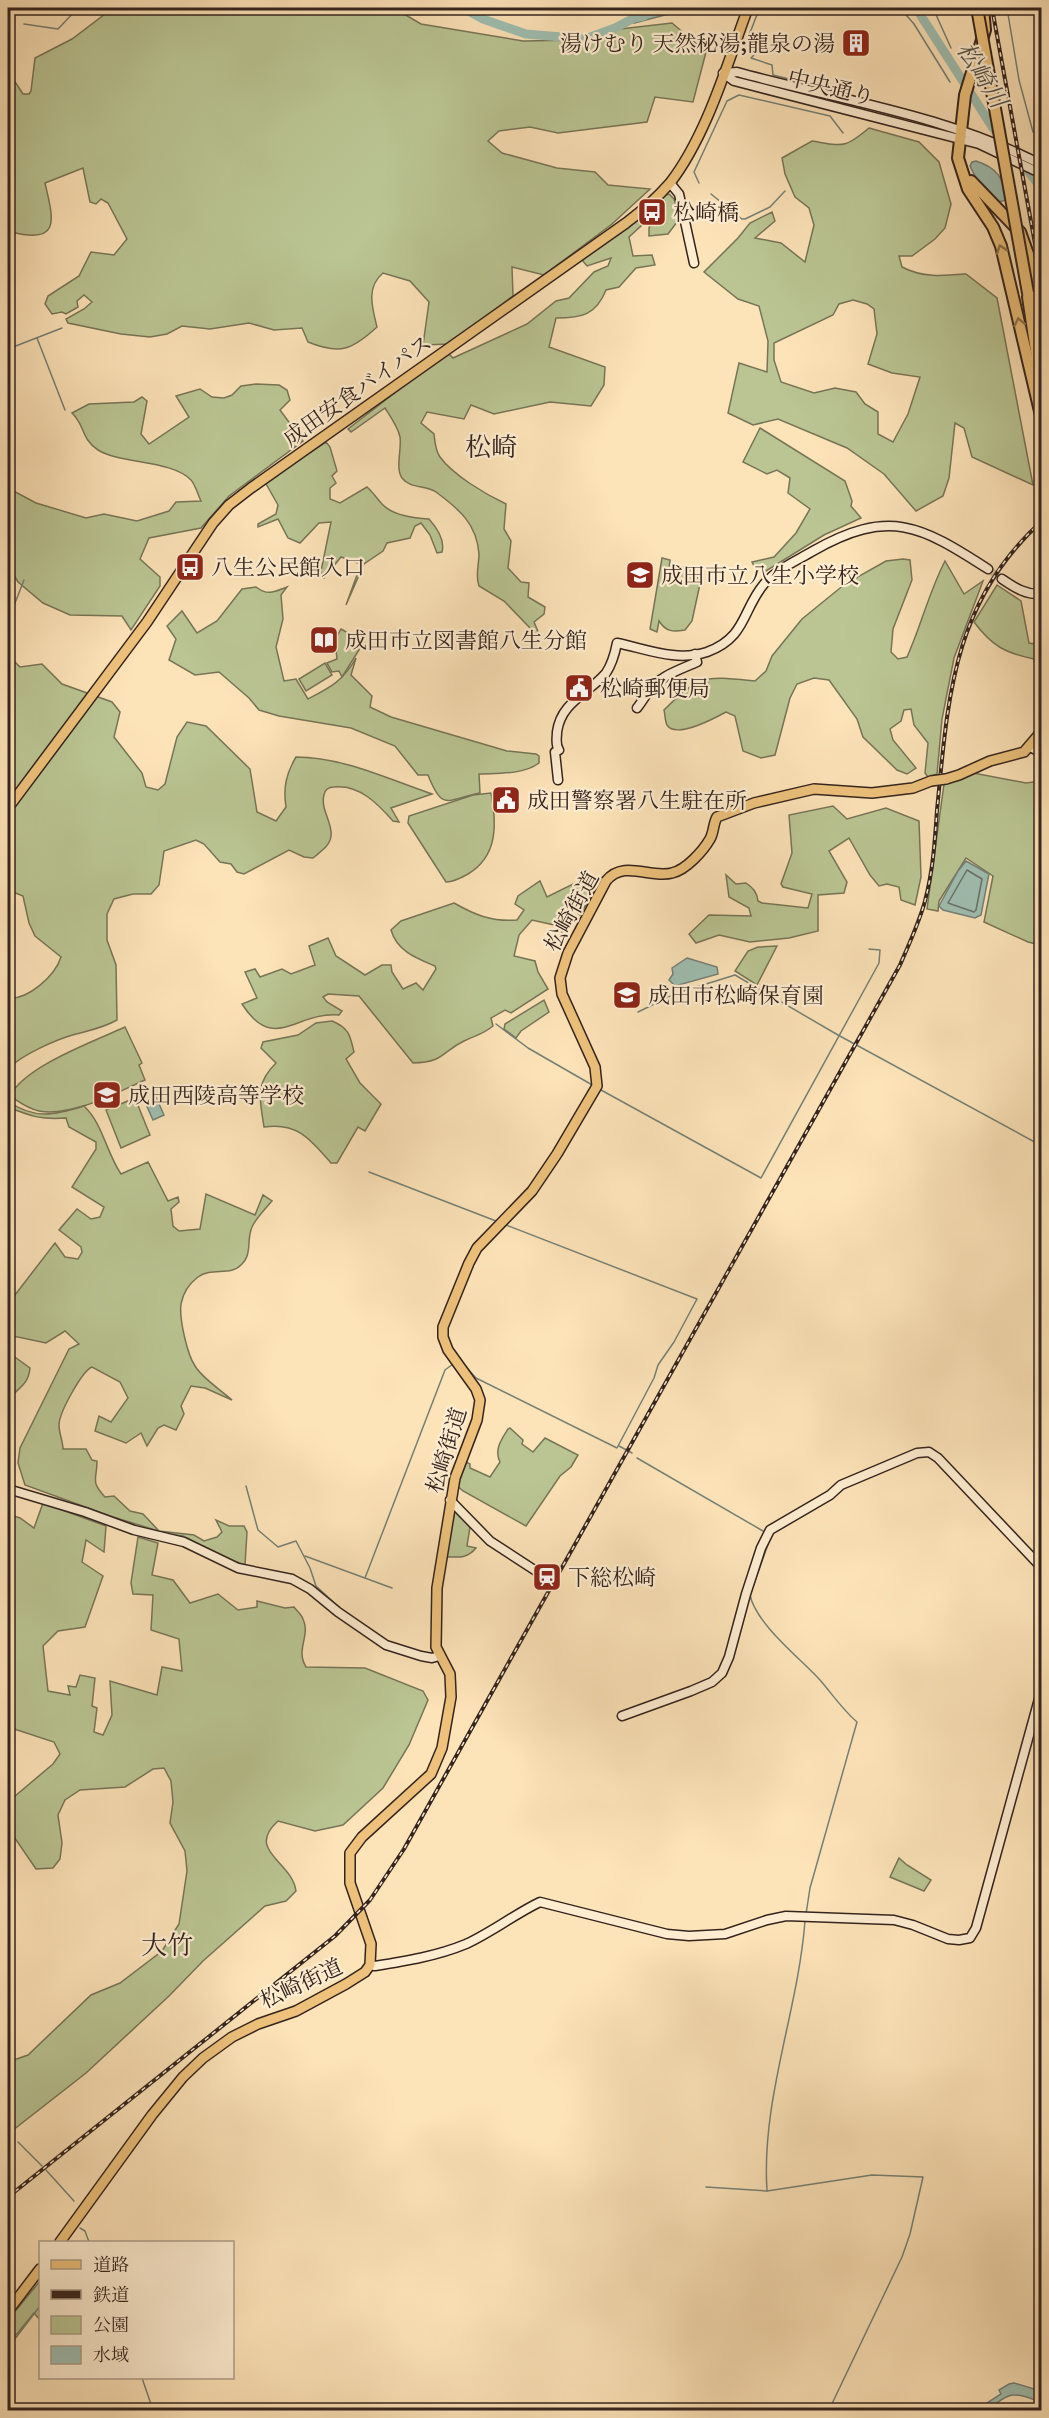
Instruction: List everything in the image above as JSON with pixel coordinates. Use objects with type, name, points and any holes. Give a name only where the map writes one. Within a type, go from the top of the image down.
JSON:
[{"type":"highway","points":[[977,8],[1031,294],[1041,329]]},
{"type":"highway","points":[[983,8],[985,30],[965,96],[958,158],[968,189],[979,204],[1001,246],[1041,420]]},
{"type":"highway","points":[[961,134],[966,172],[973,185],[1012,221],[1020,232],[1026,248],[1031,294],[1030,308],[1041,392]]},
{"type":"highway","points":[[1030,308],[1041,360]]},
{"type":"main road","name":"成田安食バイパス","points":[[8,808],[147,622],[213,523],[230,506],[626,224],[670,183],[698,133],[748,8]]},
{"type":"main road","points":[[1030,747],[1041,731]]},
{"type":"main road","name":"松崎街道","points":[[61,2241],[152,2115],[183,2077],[198,2063],[232,2037],[313,2002],[360,1976],[370,1965],[371,1944],[350,1883],[349,1857],[355,1844],[426,1779],[438,1761],[446,1730],[451,1689],[450,1674],[439,1656],[436,1636],[436,1594],[450,1500],[459,1465],[477,1420],[480,1400],[476,1389],[448,1350],[443,1337],[443,1327],[477,1248],[532,1191],[597,1086],[596,1067],[562,994],[560,978],[568,953],[606,881],[614,873],[623,870],[666,874],[679,871],[709,840],[717,817],[743,806],[814,789],[880,792],[913,789],[931,781],[959,775],[990,761],[1024,752],[1030,747]]},
{"type":"main road","points":[[8,2311],[39,2270]]},
{"type":"street","name":"中央通り","points":[[723,73],[734,81],[1006,146],[1040,169]]},
{"type":"street","points":[[670,183],[679,194],[694,263]]},
{"type":"street","points":[[558,780],[555,752],[559,750],[556,745],[563,712],[606,672],[617,643],[679,656],[695,654],[719,646],[736,633],[746,620],[763,586],[777,573],[835,538],[876,526],[915,529],[944,541],[988,569]]},
{"type":"street","points":[[1002,579],[1029,594],[1041,594]]},
{"type":"street","points":[[637,708],[659,681],[682,667],[696,662],[695,654]]},
{"type":"street","points":[[1030,747],[1041,753]]},
{"type":"street","points":[[622,1716],[712,1682],[722,1673],[729,1657],[761,1548],[770,1530],[830,1495],[841,1485],[917,1453],[929,1452],[938,1458],[1041,1568]]},
{"type":"street","points":[[8,1489],[85,1512],[134,1530],[184,1542],[238,1568],[292,1579],[310,1589],[338,1612],[386,1645],[421,1656],[432,1658],[439,1656]]},
{"type":"street","points":[[450,1500],[490,1541],[536,1571]]},
{"type":"street","points":[[370,1965],[426,1957],[451,1950],[478,1938],[540,1902],[667,1934],[689,1936],[719,1935],[778,1917],[805,1916],[894,1920],[913,1924],[948,1939],[959,1941],[971,1937],[998,1849],[1041,1688]]},
{"type":"green space","points":[[113,8],[394,8],[421,24],[523,41],[578,40],[620,29],[672,23],[706,52],[693,102],[655,97],[647,122],[558,133],[530,127],[499,131],[488,141],[502,153],[557,168],[595,172],[608,185],[650,189],[612,224],[544,275],[512,267],[513,296],[449,344],[423,345],[429,302],[410,281],[383,273],[372,291],[372,305],[377,327],[360,341],[345,348],[329,348],[308,342],[302,328],[274,330],[249,323],[210,329],[182,326],[167,334],[150,337],[121,334],[68,323],[66,319],[92,302],[84,295],[77,301],[78,307],[66,314],[62,312],[52,314],[45,304],[48,296],[79,276],[91,252],[114,255],[127,239],[108,203],[101,199],[96,204],[90,202],[83,168],[45,183],[51,217],[47,231],[39,235],[12,232],[8,236],[8,71],[23,94],[29,94],[35,58],[72,39]]},
{"type":"green space","points":[[869,128],[919,142],[939,162],[951,204],[945,228],[935,239],[912,256],[899,256],[902,267],[925,275],[966,274],[997,298],[1033,485],[972,457],[964,428],[955,423],[949,478],[943,496],[916,511],[884,474],[847,448],[778,419],[753,425],[728,413],[739,363],[767,372],[768,341],[759,306],[738,299],[704,272],[750,223],[772,212],[775,221],[755,238],[781,243],[805,262],[814,225],[809,208],[795,197],[785,174],[782,158],[812,141],[837,145],[848,143]],"holes":[[[853,300],[867,304],[874,309],[877,334],[868,364],[892,373],[920,377],[908,414],[893,442],[878,434],[878,412],[865,404],[856,392],[835,388],[814,393],[781,382],[774,360],[774,343],[833,315],[839,304]]]},
{"type":"green space","points":[[669,194],[674,199],[680,218],[668,234],[649,236],[653,215],[629,237],[633,256],[652,255],[655,265],[636,268],[619,287],[606,290],[593,310],[581,316],[556,318],[549,347],[605,367],[604,385],[591,406],[550,402],[494,414],[471,405],[464,419],[427,412],[421,423],[434,434],[437,452],[453,471],[470,484],[506,504],[504,529],[511,541],[508,568],[521,582],[529,583],[528,597],[545,607],[544,614],[534,622],[539,634],[529,636],[530,628],[504,601],[479,586],[477,578],[478,543],[465,518],[436,492],[409,484],[402,478],[399,469],[400,437],[385,408],[351,432],[348,429],[449,354],[453,358],[527,324],[556,301],[569,298],[594,272],[608,266],[611,258],[587,266],[582,260],[644,215],[663,196]]},
{"type":"green space","points":[[279,385],[287,390],[290,400],[280,410],[303,441],[229,496],[201,528],[149,538],[140,559],[160,577],[160,586],[131,630],[122,616],[70,615],[43,603],[18,582],[8,565],[8,488],[36,503],[86,518],[104,514],[137,521],[169,511],[176,502],[201,501],[191,480],[172,469],[119,458],[98,450],[86,437],[72,413],[89,404],[134,402],[142,397],[147,401],[141,434],[149,444],[189,417],[176,396],[200,389],[212,397],[224,398],[232,395],[241,386]]},
{"type":"green space","points":[[760,428],[845,481],[852,501],[851,506],[861,518],[824,535],[766,571],[757,572],[752,562],[774,557],[796,533],[810,509],[788,493],[790,478],[777,470],[767,474],[743,462]]},
{"type":"green space","points":[[326,442],[330,447],[337,471],[332,476],[336,483],[330,488],[330,499],[340,503],[367,487],[383,505],[393,512],[429,519],[437,530],[443,548],[442,552],[437,553],[430,535],[421,523],[415,526],[410,538],[387,543],[383,551],[364,564],[346,605],[361,564],[341,557],[324,578],[320,576],[331,522],[319,523],[300,543],[288,538],[278,519],[258,527],[258,524],[276,514],[278,505],[265,482]]},
{"type":"green space","points":[[662,558],[670,560],[669,570],[679,567],[689,569],[699,579],[700,584],[692,621],[685,630],[670,630],[659,621],[657,632],[650,629]]},
{"type":"green space","points":[[910,560],[912,580],[893,629],[891,652],[898,659],[907,657],[945,561],[964,594],[983,581],[954,658],[942,719],[937,774],[928,777],[925,773],[928,743],[914,725],[911,709],[904,710],[901,721],[890,729],[893,740],[916,768],[907,774],[897,770],[863,737],[857,719],[829,680],[814,678],[797,684],[790,698],[775,755],[761,758],[743,751],[735,716],[726,712],[687,729],[672,729],[667,725],[664,710],[686,690],[704,680],[714,678],[755,681],[766,671],[772,656],[802,619],[845,584],[886,561]]},
{"type":"green space","points":[[997,585],[1021,601],[1029,643],[1041,645],[1041,686],[1038,683],[1034,659],[1007,651],[993,643],[974,622]]},
{"type":"green space","points":[[256,587],[260,590],[275,592],[287,587],[281,595],[283,619],[276,647],[284,681],[296,679],[308,699],[336,683],[356,658],[351,675],[372,696],[370,707],[391,717],[507,751],[536,754],[539,756],[539,763],[526,770],[479,774],[480,793],[453,800],[442,799],[428,775],[418,775],[395,746],[351,728],[279,716],[259,710],[249,698],[219,672],[195,675],[169,660],[176,639],[167,626],[182,611],[197,633],[217,621],[242,589]]},
{"type":"green space","points":[[341,629],[364,642],[342,677],[339,671],[332,672],[327,663],[337,659],[335,640]]},
{"type":"green space","points":[[8,655],[20,667],[42,664],[62,684],[112,702],[120,712],[114,737],[142,773],[146,787],[158,790],[165,784],[177,737],[187,722],[206,726],[250,769],[257,812],[276,821],[286,807],[286,781],[296,757],[348,765],[432,794],[391,808],[399,822],[393,821],[381,808],[360,792],[343,787],[329,788],[325,791],[323,800],[331,836],[324,849],[313,858],[304,857],[289,850],[244,874],[237,872],[231,864],[220,862],[204,844],[196,840],[164,851],[159,885],[151,894],[133,894],[114,899],[107,914],[107,940],[116,965],[117,1020],[50,1044],[21,1058],[8,1069],[8,998],[24,995],[40,985],[53,972],[61,957],[35,936],[29,923],[23,896],[8,890]]},
{"type":"green space","points":[[325,663],[332,675],[306,691],[299,679]]},
{"type":"green space","points":[[968,772],[1026,783],[1041,781],[1041,945],[1028,942],[984,922],[993,876],[966,858],[939,901],[938,911],[927,909],[944,784]]},
{"type":"green space","points":[[491,793],[494,828],[490,849],[478,867],[460,878],[446,882],[408,823],[409,816],[473,795]]},
{"type":"green space","points":[[833,806],[847,819],[886,808],[919,821],[921,877],[915,905],[901,900],[899,887],[887,884],[879,886],[870,875],[849,838],[829,851],[847,882],[844,893],[818,895],[818,931],[789,938],[750,942],[719,935],[696,943],[689,934],[709,915],[751,916],[749,908],[729,897],[726,875],[736,884],[746,883],[756,893],[758,901],[762,903],[808,908],[812,894],[783,887],[781,884],[792,853],[789,815]]},
{"type":"green space","points":[[540,881],[547,897],[575,883],[594,891],[580,915],[571,906],[557,919],[564,929],[562,932],[554,925],[532,920],[519,935],[514,956],[535,961],[538,972],[548,989],[511,1013],[505,1010],[491,1018],[493,1026],[489,1029],[431,1061],[413,1063],[359,996],[328,994],[323,997],[342,1011],[339,1015],[324,1015],[286,1027],[275,1028],[265,1026],[254,1019],[242,1004],[257,998],[245,972],[255,969],[260,977],[282,969],[291,974],[315,965],[309,946],[328,938],[336,956],[365,975],[382,965],[391,965],[392,972],[403,989],[416,983],[423,990],[436,969],[435,966],[414,957],[403,949],[391,930],[401,921],[454,903],[484,917],[517,920],[524,910],[515,904],[518,896]]},
{"type":"green space","points":[[777,946],[757,985],[735,971],[748,951],[758,947]]},
{"type":"green space","points":[[544,1000],[549,1012],[521,1031],[516,1038],[504,1029],[505,1024]]},
{"type":"green space","points":[[332,1021],[342,1026],[348,1033],[354,1052],[346,1059],[360,1083],[381,1104],[365,1131],[358,1127],[337,1163],[331,1163],[310,1140],[295,1130],[276,1126],[264,1127],[260,1100],[264,1078],[276,1063],[261,1048],[263,1042],[298,1035],[316,1023]]},
{"type":"green space","points":[[125,1027],[142,1063],[139,1065],[145,1080],[94,1103],[65,1111],[35,1110],[10,1096],[18,1085],[45,1065]]},
{"type":"green space","points":[[135,1098],[150,1135],[121,1148],[106,1110]]},
{"type":"green space","points":[[8,1101],[27,1111],[45,1114],[64,1112],[84,1106],[96,1121],[121,1174],[148,1162],[168,1201],[178,1197],[179,1202],[171,1209],[173,1226],[179,1231],[200,1229],[206,1194],[255,1215],[263,1195],[272,1201],[252,1227],[245,1261],[232,1270],[209,1272],[198,1277],[187,1289],[181,1304],[182,1327],[195,1366],[232,1400],[205,1388],[191,1386],[181,1406],[184,1414],[176,1430],[164,1425],[158,1428],[147,1446],[141,1433],[126,1443],[95,1431],[99,1416],[111,1422],[128,1398],[120,1382],[92,1367],[72,1393],[59,1425],[63,1449],[86,1449],[92,1460],[97,1461],[95,1480],[100,1492],[105,1497],[114,1496],[130,1511],[143,1514],[159,1531],[194,1535],[204,1541],[217,1537],[222,1532],[216,1520],[229,1526],[244,1526],[247,1532],[245,1565],[217,1555],[183,1536],[168,1534],[110,1516],[25,1485],[18,1463],[20,1448],[69,1349],[79,1344],[65,1331],[46,1343],[8,1335],[8,1304],[55,1243],[65,1257],[78,1259],[82,1252],[81,1247],[59,1230],[77,1209],[91,1219],[100,1217],[104,1207],[72,1187],[96,1149],[96,1142],[69,1127],[66,1118],[42,1118],[29,1115],[8,1107]]},
{"type":"green space","points":[[8,1352],[30,1368],[25,1383],[8,1401]]},
{"type":"green space","points":[[510,1428],[523,1440],[522,1444],[533,1452],[545,1438],[578,1455],[571,1467],[560,1476],[526,1526],[463,1491],[455,1484],[464,1461],[470,1464],[470,1468],[490,1477],[500,1462],[499,1445]]},
{"type":"green space","points":[[43,1503],[106,1526],[104,1552],[86,1540],[82,1562],[103,1576],[85,1627],[58,1631],[43,1646],[48,1691],[70,1695],[68,1686],[76,1687],[80,1675],[95,1678],[92,1706],[97,1708],[94,1732],[103,1735],[112,1715],[110,1681],[157,1695],[162,1667],[182,1671],[179,1639],[151,1630],[153,1595],[133,1594],[131,1583],[138,1537],[158,1543],[152,1575],[173,1580],[190,1603],[218,1594],[238,1610],[257,1607],[257,1601],[285,1608],[294,1607],[302,1616],[305,1625],[302,1654],[306,1667],[365,1668],[423,1691],[428,1700],[409,1745],[383,1788],[343,1825],[315,1831],[278,1821],[269,1831],[266,1840],[268,1848],[293,1881],[296,1891],[286,1901],[265,1906],[203,1961],[86,2073],[8,2134],[8,2062],[28,2055],[91,1995],[120,1983],[162,1951],[179,1924],[187,1871],[185,1851],[170,1823],[173,1802],[171,1781],[164,1768],[153,1769],[125,1787],[80,1790],[65,1800],[58,1815],[62,1843],[60,1859],[53,1868],[36,1869],[12,1834],[8,1822],[8,1802],[53,1764],[60,1754],[54,1742],[8,1727],[8,1514],[20,1518],[34,1528]]},
{"type":"green space","points":[[455,1509],[470,1527],[467,1546],[476,1548],[466,1556],[444,1557],[451,1510]]},
{"type":"green space","points":[[899,1858],[931,1880],[924,1891],[890,1877]]},
{"type":"green space","points":[[39,2282],[39,2319],[34,2313],[8,2345],[8,2320]]},
{"type":"water","points":[[648,8],[707,8],[634,23],[630,14]]},
{"type":"water","points":[[976,161],[990,167],[998,175],[1004,186],[1007,200],[998,202],[979,184],[970,166]]},
{"type":"water","points":[[966,861],[989,874],[981,915],[975,918],[943,910],[939,906]]},
{"type":"water","points":[[687,958],[717,967],[718,974],[675,986],[669,980],[673,974],[672,968]]},
{"type":"water","points":[[156,1097],[164,1115],[153,1120],[145,1102]]},
{"type":"water","points":[[1014,2383],[1041,2391],[1041,2402],[1012,2395],[988,2408],[976,2410],[1001,2394],[999,2390]]},
{"type":"waterway","points":[[24,24],[58,29],[78,8]]},
{"type":"waterway","points":[[463,8],[483,19],[526,34],[585,39],[644,16]]},
{"type":"waterway","points":[[743,51],[758,12],[771,8]]},
{"type":"waterway","points":[[900,8],[914,24],[950,82]]},
{"type":"waterway","name":"松崎川","points":[[916,8],[1001,138]]},
{"type":"waterway","points":[[933,8],[951,48]]},
{"type":"waterway","points":[[1007,8],[1019,80],[1033,132],[1042,136]]},
{"type":"waterway","points":[[756,53],[751,58],[772,65],[773,75],[849,94]]},
{"type":"waterway","points":[[699,183],[694,172],[727,101],[739,95],[830,116],[843,133]]},
{"type":"waterway","name":"松崎川","points":[[1021,162],[1042,189]]},
{"type":"waterway","points":[[711,194],[745,219],[770,207],[785,191]]},
{"type":"waterway","points":[[8,349],[62,328]]},
{"type":"waterway","points":[[37,338],[65,410]]},
{"type":"waterway","points":[[8,621],[24,580]]},
{"type":"waterway","points":[[601,1090],[761,1178],[879,963],[880,950],[869,949]]},
{"type":"waterway","points":[[638,1012],[677,993],[735,975],[838,1035],[1042,1146]]},
{"type":"waterway","points":[[496,1024],[528,1048],[594,1086]]},
{"type":"waterway","points":[[369,1172],[496,1221]]},
{"type":"waterway","points":[[460,1360],[476,1378],[617,1448],[654,1378],[658,1365],[674,1342],[697,1299],[506,1225]]},
{"type":"waterway","points":[[365,1578],[445,1370],[453,1364]]},
{"type":"waterway","points":[[619,1446],[632,1453]]},
{"type":"waterway","points":[[637,1458],[763,1531]]},
{"type":"waterway","points":[[246,1486],[258,1530],[278,1547],[296,1541],[310,1568],[316,1586],[342,1610]]},
{"type":"waterway","points":[[771,1536],[750,1595],[754,1606],[770,1629],[857,1722],[810,1888],[806,1914]]},
{"type":"waterway","points":[[305,1556],[392,1588]]},
{"type":"waterway","points":[[767,2191],[769,2123],[795,1989],[805,1921]]},
{"type":"waterway","points":[[8,2131],[13,2136]]},
{"type":"waterway","points":[[18,2142],[42,2166]]},
{"type":"waterway","points":[[46,2170],[74,2201]]},
{"type":"waterway","points":[[706,2187],[767,2191],[872,2175],[923,2177],[910,2234],[902,2257],[829,2410]]},
{"type":"waterway","points":[[80,2228],[85,2231],[89,2241]]},
{"type":"waterway","points":[[8,2348],[39,2307]]},
{"type":"waterway","points":[[142,2379],[153,2410]]},
{"type":"tunnel","points":[[988,569],[1002,579]]},
{"type":"railway","points":[[992,8],[1042,282]]},
{"type":"railway","points":[[8,2197],[335,1936],[370,1900],[404,1849],[900,965],[920,917],[930,878],[945,729],[960,654],[972,619],[989,585],[1012,552],[1042,521]]},
{"type":"place","name":"湯けむり 天然秘湯;龍泉の湯","points":[[856,43]]},
{"type":"place","name":"松崎橋","points":[[652,212]]},
{"type":"place","name":"八生公民館入口","points":[[190,567]]},
{"type":"place","name":"成田市立八生小学校","points":[[640,575]]},
{"type":"place","name":"成田市立図書館八生分館","points":[[324,640]]},
{"type":"place","name":"松崎郵便局","points":[[579,688]]},
{"type":"place","name":"成田警察署八生駐在所","points":[[506,800]]},
{"type":"place","name":"成田市松崎保育園","points":[[627,995]]},
{"type":"place","name":"成田西陵高等学校","points":[[107,1095]]},
{"type":"place","name":"下総松崎","points":[[547,1577]]},
{"type":"district","name":"松崎","points":[[491,447]]},
{"type":"district","name":"大竹","points":[[167,1945]]}]
